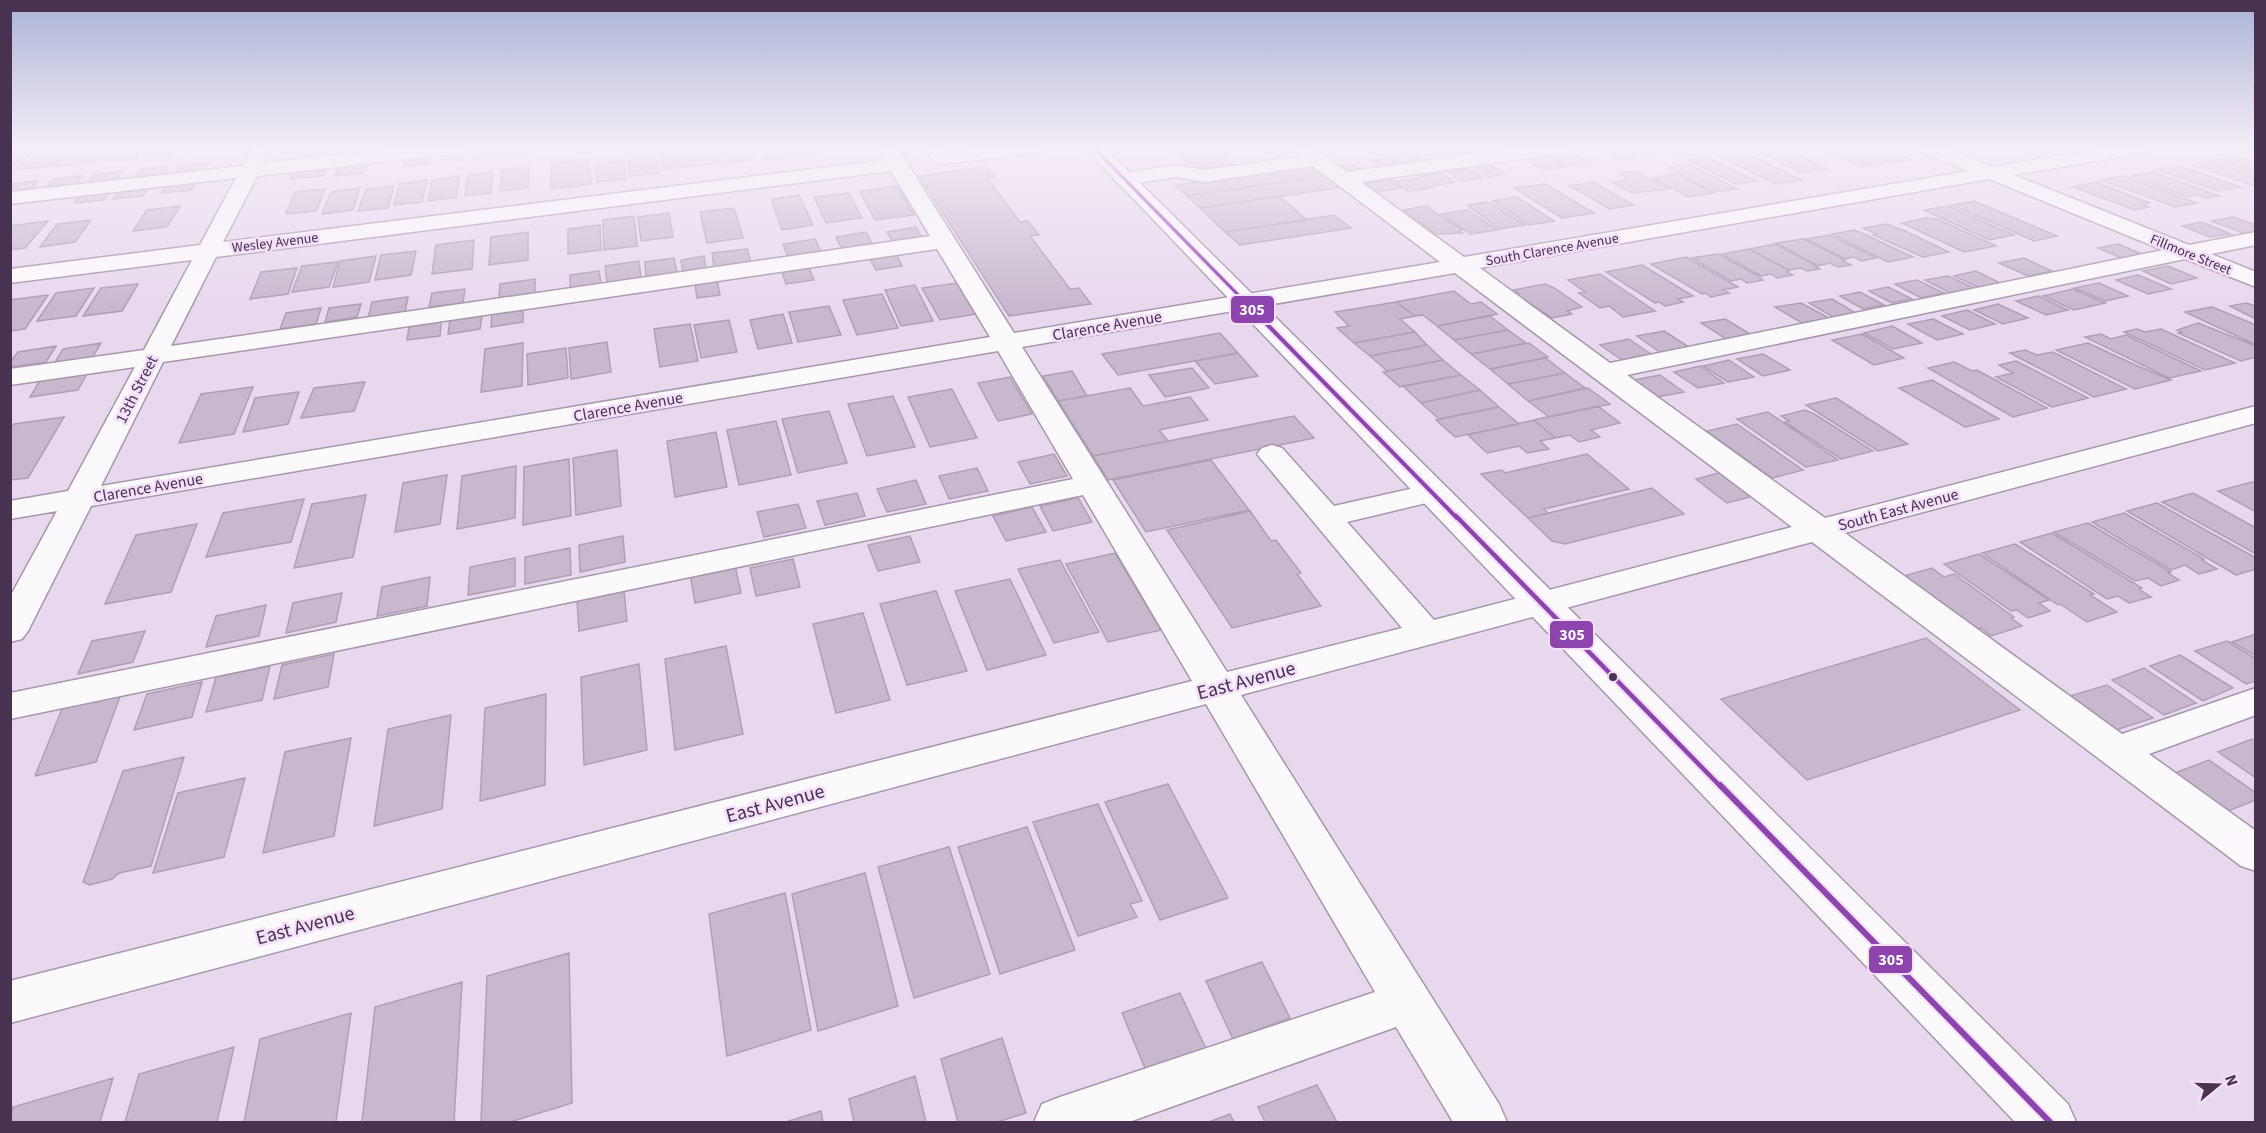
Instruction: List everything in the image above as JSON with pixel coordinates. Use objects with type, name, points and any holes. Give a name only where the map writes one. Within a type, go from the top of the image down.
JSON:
[{"type":"street","name":"13th Street","points":[[10,631],[235,200]]},
{"type":"street","name":"Wesley Avenue","points":[[10,276],[576,200]]},
{"type":"street","points":[[919,200],[1481,1122]]},
{"type":"street","points":[[1145,200],[2050,1122]]},
{"type":"street","points":[[1370,200],[2256,854]]},
{"type":"street","name":"South Clarence Avenue","points":[[1245,302],[1839,200]]},
{"type":"street","name":"Fillmore Street","points":[[2056,200],[2256,280]]},
{"type":"street","points":[[1603,372],[2256,237]]},
{"type":"street","points":[[10,377],[944,241]]},
{"type":"street","name":"Clarence Avenue","points":[[10,510],[1245,302]]},
{"type":"street","name":"South East Avenue","points":[[1540,604],[2256,414]]},
{"type":"street","points":[[1272,454],[1426,633]]},
{"type":"street","points":[[10,705],[1092,484]]},
{"type":"street","points":[[1327,517],[1432,493]]},
{"type":"street","name":"East Avenue","points":[[10,1002],[1540,604]]},
{"type":"street","points":[[2115,751],[2256,701]]},
{"type":"street","points":[[1060,1122],[1408,1002]]},
{"type":"building","points":[[76,200],[104,200],[104,200],[74,203]]},
{"type":"building","points":[[292,200],[321,200],[316,211],[286,214]]},
{"type":"building","points":[[328,200],[356,200],[353,210],[322,214]]},
{"type":"building","points":[[362,200],[390,200],[388,208],[358,211]]},
{"type":"building","points":[[395,200],[422,200],[422,202],[394,205]]},
{"type":"building","points":[[771,200],[801,200],[813,225],[782,230]]},
{"type":"building","points":[[815,200],[853,200],[862,218],[826,223]]},
{"type":"building","points":[[865,200],[905,200],[914,215],[875,220]]},
{"type":"building","points":[[934,200],[1003,200],[1020,222],[1028,221],[1039,235],[1030,236],[1070,289],[1079,288],[1091,304],[1009,316]]},
{"type":"building","points":[[1191,200],[1256,200],[1200,208]]},
{"type":"building","points":[[1254,200],[1284,200],[1307,220],[1225,232],[1200,208]]},
{"type":"building","points":[[1521,200],[1554,221],[1529,225],[1493,201]]},
{"type":"building","points":[[1533,200],[1572,200],[1594,213],[1562,218]]},
{"type":"building","points":[[1594,200],[1625,200],[1634,205],[1610,209]]},
{"type":"building","points":[[2107,200],[2142,200],[2150,203],[2141,204],[2149,207],[2135,210]]},
{"type":"building","points":[[2156,200],[2189,200],[2197,203],[2175,207]]},
{"type":"building","points":[[1974,201],[2057,236],[2034,241],[1952,205]]},
{"type":"building","points":[[1486,202],[1525,225],[1499,229],[1467,205]]},
{"type":"building","points":[[180,206],[167,227],[133,231],[147,210]]},
{"type":"building","points":[[1426,206],[1462,230],[1459,231],[1463,233],[1436,234],[1404,210]]},
{"type":"building","points":[[1949,206],[2014,235],[1989,240],[1924,210]]},
{"type":"building","points":[[734,208],[743,238],[707,243],[700,212]]},
{"type":"building","points":[[1468,210],[1497,230],[1470,234],[1442,214]]},
{"type":"building","points":[[669,213],[673,237],[641,241],[638,217]]},
{"type":"building","points":[[1334,215],[1351,228],[1240,245],[1225,232]]},
{"type":"building","points":[[634,216],[637,246],[604,250],[603,220]]},
{"type":"building","points":[[2233,217],[2256,225],[2256,231],[2243,233],[2211,221]]},
{"type":"building","points":[[1926,218],[1937,219],[1996,246],[1964,252],[1902,223]]},
{"type":"building","points":[[91,220],[75,242],[40,247],[57,224]]},
{"type":"building","points":[[48,221],[25,248],[10,250],[10,226]]},
{"type":"building","points":[[2201,222],[2231,234],[2210,237],[2182,226]]},
{"type":"building","points":[[1886,224],[1949,252],[1923,257],[1873,235],[1877,234],[1863,228]]},
{"type":"building","points":[[600,225],[601,250],[568,254],[568,229]]},
{"type":"building","points":[[916,227],[922,238],[893,242],[887,232]]},
{"type":"building","points":[[1855,230],[1913,257],[1888,262],[1832,234]]},
{"type":"building","points":[[528,232],[528,260],[489,265],[491,237]]},
{"type":"building","points":[[866,232],[872,244],[842,249],[836,237]]},
{"type":"building","points":[[1829,235],[1876,258],[1861,261],[1854,257],[1845,259],[1806,239]]},
{"type":"building","points":[[815,239],[821,252],[788,257],[783,244]]},
{"type":"building","points":[[1803,239],[1851,265],[1838,267],[1830,263],[1818,266],[1776,243]]},
{"type":"building","points":[[474,240],[472,269],[432,274],[436,245]]},
{"type":"building","points":[[1775,244],[1820,269],[1789,270],[1749,249]]},
{"type":"building","points":[[2118,244],[2144,255],[2124,259],[2098,248]]},
{"type":"building","points":[[747,249],[751,262],[714,267],[712,253]]},
{"type":"building","points":[[1749,249],[1793,275],[1777,278],[1771,274],[1761,276],[1722,254]]},
{"type":"building","points":[[416,251],[411,275],[375,280],[381,255]]},
{"type":"building","points":[[1718,254],[1763,280],[1747,283],[1741,279],[1731,281],[1692,258]]},
{"type":"building","points":[[897,255],[902,266],[876,270],[870,259]]},
{"type":"building","points":[[376,256],[369,282],[333,287],[340,261]]},
{"type":"building","points":[[704,256],[706,268],[683,271],[681,260]]},
{"type":"building","points":[[1686,257],[1738,287],[1723,290],[1729,293],[1711,297],[1651,264]]},
{"type":"building","points":[[674,258],[677,273],[646,277],[645,262]]},
{"type":"building","points":[[2024,258],[2052,271],[2028,276],[1999,263]]},
{"type":"building","points":[[639,261],[641,278],[607,283],[605,266]]},
{"type":"building","points":[[338,262],[329,287],[292,292],[302,266]]},
{"type":"building","points":[[1642,265],[1693,296],[1678,299],[1683,302],[1665,306],[1659,302],[1655,303],[1606,272]]},
{"type":"building","points":[[2168,266],[2197,278],[2171,284],[2143,271]]},
{"type":"building","points":[[297,268],[288,294],[250,299],[261,272]]},
{"type":"building","points":[[809,268],[814,280],[786,284],[782,272]]},
{"type":"building","points":[[599,271],[601,284],[570,288],[570,275]]},
{"type":"building","points":[[1976,271],[2002,284],[1980,288],[1954,276]]},
{"type":"building","points":[[1600,274],[1655,311],[1623,317],[1609,306],[1600,308],[1579,293],[1585,292],[1568,280]]},
{"type":"building","points":[[2138,275],[2171,289],[2148,294],[2116,280]]},
{"type":"building","points":[[1948,276],[1974,288],[1950,293],[1925,280]]},
{"type":"building","points":[[535,279],[535,293],[499,298],[500,284]]},
{"type":"building","points":[[1917,280],[1944,293],[1921,298],[1895,284]]},
{"type":"building","points":[[717,281],[720,295],[697,298],[695,284]]},
{"type":"building","points":[[957,283],[976,314],[940,320],[922,288]]},
{"type":"building","points":[[2099,283],[2128,296],[2105,301],[2075,288]]},
{"type":"building","points":[[138,284],[122,311],[83,316],[101,288]]},
{"type":"building","points":[[1545,284],[1582,307],[1567,311],[1572,314],[1552,318],[1516,295],[1519,294],[1514,290]]},
{"type":"building","points":[[915,285],[933,321],[901,326],[885,290]]},
{"type":"building","points":[[1888,287],[1912,299],[1892,303],[1869,291]]},
{"type":"building","points":[[94,288],[76,316],[37,321],[56,293]]},
{"type":"building","points":[[465,289],[463,303],[429,307],[432,293]]},
{"type":"building","points":[[2073,289],[2105,303],[2074,310],[2043,296]]},
{"type":"building","points":[[1454,291],[1471,304],[1481,302],[1497,314],[1437,326],[1423,315],[1415,316],[1396,302]]},
{"type":"building","points":[[1860,292],[1884,305],[1863,309],[1840,296]]},
{"type":"building","points":[[882,294],[898,328],[857,335],[843,300]]},
{"type":"building","points":[[48,295],[25,329],[10,331],[10,300]]},
{"type":"building","points":[[2038,296],[2068,310],[2046,315],[2016,301]]},
{"type":"building","points":[[408,297],[405,312],[368,318],[372,302]]},
{"type":"building","points":[[1832,299],[1856,313],[1833,317],[1809,303]]},
{"type":"building","points":[[1396,302],[1415,316],[1400,319],[1415,332],[1354,343],[1337,328],[1349,326],[1335,312]]},
{"type":"building","points":[[1801,303],[1829,318],[1802,323],[1775,307]]},
{"type":"building","points":[[2246,303],[2256,306],[2256,319],[2230,306]]},
{"type":"building","points":[[361,304],[357,317],[325,322],[329,308]]},
{"type":"building","points":[[1998,304],[2028,318],[2003,324],[1974,310]]},
{"type":"building","points":[[829,306],[841,335],[798,342],[789,312]]},
{"type":"building","points":[[2212,307],[2256,325],[2256,345],[2185,312]]},
{"type":"building","points":[[321,308],[316,324],[280,329],[286,313]]},
{"type":"building","points":[[523,309],[523,322],[491,327],[492,313]]},
{"type":"building","points":[[1967,310],[1995,324],[1970,330],[1942,316]]},
{"type":"building","points":[[783,314],[792,343],[758,349],[750,320]]},
{"type":"building","points":[[482,316],[480,329],[448,334],[450,320]]},
{"type":"building","points":[[1490,316],[1508,330],[1454,340],[1437,326]]},
{"type":"building","points":[[1725,319],[1750,334],[1726,339],[1701,323]]},
{"type":"building","points":[[1933,319],[1963,334],[1937,340],[1908,324]]},
{"type":"building","points":[[729,320],[737,352],[701,358],[694,325]]},
{"type":"building","points":[[441,322],[440,336],[407,340],[409,327]]},
{"type":"building","points":[[2198,323],[2256,346],[2256,357],[2241,361],[2178,333],[2182,332],[2177,330]]},
{"type":"building","points":[[690,324],[698,361],[660,367],[654,329]]},
{"type":"building","points":[[1892,326],[1922,343],[1893,349],[1864,333]]},
{"type":"building","points":[[2137,329],[2145,332],[2161,329],[2235,363],[2205,370],[2124,332]]},
{"type":"building","points":[[1508,330],[1526,343],[1471,354],[1454,340]]},
{"type":"building","points":[[1664,331],[1689,347],[1661,353],[1637,336]]},
{"type":"building","points":[[1415,332],[1427,345],[1370,356],[1354,343]]},
{"type":"building","points":[[1220,333],[1238,353],[1118,375],[1102,354]]},
{"type":"building","points":[[1862,334],[1904,358],[1874,365],[1832,340]]},
{"type":"building","points":[[2101,334],[2111,339],[2126,335],[2201,371],[2169,378],[2085,337]]},
{"type":"building","points":[[1629,339],[1651,354],[1622,360],[1600,345]]},
{"type":"building","points":[[607,342],[611,372],[571,379],[569,348]]},
{"type":"building","points":[[101,343],[92,358],[54,364],[63,349]]},
{"type":"building","points":[[523,343],[522,386],[481,392],[485,349]]},
{"type":"building","points":[[1529,343],[1548,357],[1490,369],[1471,354]]},
{"type":"building","points":[[2088,343],[2171,380],[2135,389],[2056,350]]},
{"type":"building","points":[[1427,345],[1443,360],[1387,371],[1370,356]]},
{"type":"building","points":[[56,346],[46,362],[10,367],[10,362],[18,352]]},
{"type":"building","points":[[566,348],[568,378],[528,385],[527,354]]},
{"type":"building","points":[[2025,350],[2037,355],[2053,352],[2126,389],[2094,397],[2010,353]]},
{"type":"building","points":[[1238,353],[1258,376],[1215,384],[1195,361]]},
{"type":"building","points":[[1763,354],[1790,370],[1763,376],[1737,359]]},
{"type":"building","points":[[1546,358],[1565,373],[1508,384],[1490,369]]},
{"type":"building","points":[[1443,360],[1461,375],[1400,387],[1383,372]]},
{"type":"building","points":[[1729,360],[1754,377],[1728,382],[1703,366]]},
{"type":"building","points":[[2016,361],[2088,398],[2052,407],[1996,377],[2013,373],[1999,365]]},
{"type":"building","points":[[1954,362],[1972,371],[1977,370],[2047,408],[2013,417],[1928,368]]},
{"type":"building","points":[[1700,366],[1724,383],[1698,388],[1674,372]]},
{"type":"building","points":[[1192,368],[1209,388],[1165,397],[1149,375]]},
{"type":"building","points":[[89,370],[78,390],[30,397],[42,377]]},
{"type":"building","points":[[1072,371],[1087,396],[1058,401],[1043,376]]},
{"type":"building","points":[[1565,373],[1585,388],[1528,401],[1508,384]]},
{"type":"building","points":[[1461,375],[1480,390],[1421,403],[1403,386]]},
{"type":"building","points":[[1660,375],[1684,392],[1657,397],[1634,380]]},
{"type":"building","points":[[1010,377],[1032,414],[998,421],[978,383]]},
{"type":"building","points":[[1932,380],[1999,419],[1965,427],[1899,388]]},
{"type":"building","points":[[365,382],[354,411],[301,418],[314,388]]},
{"type":"building","points":[[253,387],[234,434],[179,443],[201,394]]},
{"type":"building","points":[[1130,388],[1143,406],[1190,397],[1208,420],[1159,430],[1168,441],[1093,456],[1058,401]]},
{"type":"building","points":[[1588,388],[1610,404],[1549,417],[1528,401]]},
{"type":"building","points":[[952,389],[977,438],[930,447],[908,397]]},
{"type":"building","points":[[1480,390],[1499,407],[1439,419],[1421,403]]},
{"type":"building","points":[[299,392],[288,424],[243,432],[255,398]]},
{"type":"building","points":[[893,396],[915,447],[867,456],[848,404]]},
{"type":"building","points":[[1836,398],[1908,444],[1878,451],[1806,405]]},
{"type":"building","points":[[1598,406],[1620,423],[1591,430],[1600,437],[1579,442],[1570,435],[1555,438],[1534,420]]},
{"type":"building","points":[[1499,407],[1519,424],[1455,437],[1436,420]]},
{"type":"building","points":[[1805,410],[1873,451],[1841,459],[1785,422],[1789,421],[1781,416]]},
{"type":"building","points":[[829,411],[847,463],[798,473],[782,419]]},
{"type":"building","points":[[1768,412],[1838,460],[1806,467],[1737,419]]},
{"type":"building","points":[[1294,416],[1314,438],[1108,480],[1093,456]]},
{"type":"building","points":[[64,417],[28,478],[10,480],[10,430],[14,424]]},
{"type":"building","points":[[1534,420],[1555,438],[1540,441],[1549,449],[1527,453],[1519,446],[1487,453],[1468,435]]},
{"type":"building","points":[[776,421],[791,475],[739,485],[727,430]]},
{"type":"building","points":[[1737,424],[1803,470],[1772,478],[1707,431]]},
{"type":"building","points":[[716,432],[727,487],[675,497],[667,441]]},
{"type":"building","points":[[617,450],[621,506],[576,515],[573,458]]},
{"type":"building","points":[[1054,454],[1067,476],[1030,484],[1018,462]]},
{"type":"building","points":[[1587,454],[1629,489],[1544,509],[1548,513],[1528,518],[1481,474],[1502,470],[1505,473]]},
{"type":"building","points":[[569,459],[571,516],[523,525],[524,467]]},
{"type":"building","points":[[1211,460],[1249,510],[1146,532],[1113,480]]},
{"type":"building","points":[[516,466],[515,518],[457,529],[462,476]]},
{"type":"building","points":[[977,468],[988,491],[949,499],[939,476]]},
{"type":"building","points":[[1726,471],[1758,495],[1727,503],[1696,479]]},
{"type":"building","points":[[447,475],[440,524],[395,532],[403,483]]},
{"type":"building","points":[[916,480],[926,504],[887,512],[877,489]]},
{"type":"building","points":[[2252,482],[2256,483],[2256,512],[2218,491]]},
{"type":"building","points":[[1652,488],[1684,514],[1565,544],[1552,541],[1528,518]]},
{"type":"building","points":[[857,493],[865,516],[825,525],[817,501]]},
{"type":"building","points":[[2193,493],[2256,528],[2256,554],[2162,502]]},
{"type":"building","points":[[366,495],[353,557],[294,568],[312,504]]},
{"type":"building","points":[[1078,498],[1092,522],[1053,531],[1040,506]]},
{"type":"building","points":[[304,499],[291,542],[206,557],[223,513]]},
{"type":"building","points":[[2157,503],[2256,558],[2256,569],[2236,575],[2127,511]]},
{"type":"building","points":[[798,504],[806,528],[764,537],[757,512]]},
{"type":"building","points":[[1032,507],[1046,532],[1006,541],[993,516]]},
{"type":"building","points":[[1250,511],[1271,541],[1276,540],[1301,573],[1297,574],[1321,606],[1232,628],[1167,530]]},
{"type":"building","points":[[2124,513],[2204,559],[2202,560],[2217,569],[2199,574],[2185,565],[2171,570],[2092,522]]},
{"type":"building","points":[[2088,523],[2171,572],[2168,573],[2179,580],[2161,586],[2148,578],[2135,581],[2054,532]]},
{"type":"building","points":[[197,524],[171,592],[105,604],[136,535]]},
{"type":"building","points":[[2052,533],[2142,588],[2139,589],[2151,597],[2129,603],[2118,596],[2107,599],[2020,542]]},
{"type":"building","points":[[623,536],[625,562],[580,572],[579,545]]},
{"type":"building","points":[[910,536],[920,562],[878,571],[868,545]]},
{"type":"building","points":[[2015,544],[2094,594],[2090,595],[2117,612],[2087,622],[1982,553]]},
{"type":"building","points":[[570,548],[571,575],[525,584],[525,557]]},
{"type":"building","points":[[1115,553],[1161,630],[1108,642],[1066,564]]},
{"type":"building","points":[[1979,554],[2049,600],[2039,603],[2050,611],[2028,618],[2017,610],[2011,611],[1944,564]]},
{"type":"building","points":[[515,558],[515,586],[468,595],[470,567]]},
{"type":"building","points":[[793,559],[800,587],[756,596],[750,568]]},
{"type":"building","points":[[1060,560],[1099,632],[1054,643],[1018,569]]},
{"type":"building","points":[[735,565],[741,593],[695,603],[690,574]]},
{"type":"building","points":[[1932,568],[1944,577],[1954,574],[2014,617],[2011,618],[2022,626],[1991,636],[1981,628],[1977,630],[1904,576]]},
{"type":"building","points":[[430,577],[427,606],[377,616],[382,587]]},
{"type":"building","points":[[1010,579],[1046,655],[987,670],[955,591]]},
{"type":"building","points":[[624,591],[627,621],[579,631],[577,601]]},
{"type":"building","points":[[936,591],[967,671],[907,685],[880,604]]},
{"type":"building","points":[[342,593],[336,622],[286,633],[293,603]]},
{"type":"building","points":[[266,605],[259,636],[206,647],[216,616]]},
{"type":"building","points":[[863,613],[890,700],[836,713],[813,624]]},
{"type":"building","points":[[145,631],[133,662],[78,674],[92,641]]},
{"type":"building","points":[[2256,634],[2256,656],[2232,642]]},
{"type":"building","points":[[1926,638],[2020,710],[1807,780],[1721,699]]},
{"type":"building","points":[[2227,641],[2256,659],[2256,681],[2246,684],[2195,651]]},
{"type":"building","points":[[726,646],[743,734],[675,750],[665,659]]},
{"type":"building","points":[[334,654],[328,687],[274,699],[282,665]]},
{"type":"building","points":[[2180,655],[2233,688],[2203,701],[2150,666]]},
{"type":"building","points":[[639,664],[647,750],[584,765],[581,677]]},
{"type":"building","points":[[270,666],[262,700],[206,712],[216,677]]},
{"type":"building","points":[[2144,668],[2196,703],[2164,715],[2112,680]]},
{"type":"building","points":[[202,682],[192,717],[134,730],[147,694]]},
{"type":"building","points":[[2107,685],[2153,718],[2116,730],[2070,696]]},
{"type":"building","points":[[122,691],[96,762],[35,776],[64,704]]},
{"type":"building","points":[[546,694],[545,785],[480,801],[485,708]]},
{"type":"building","points":[[451,715],[442,809],[374,826],[388,729]]},
{"type":"building","points":[[351,738],[334,836],[263,853],[285,752]]},
{"type":"building","points":[[2252,739],[2256,742],[2256,778],[2218,752]]},
{"type":"building","points":[[184,757],[151,866],[119,873],[112,879],[90,885],[83,882],[123,771]]},
{"type":"building","points":[[2209,760],[2256,793],[2256,800],[2228,811],[2175,773]]},
{"type":"building","points":[[245,778],[224,857],[153,873],[178,793]]},
{"type":"building","points":[[1168,784],[1228,898],[1160,920],[1105,802]]},
{"type":"building","points":[[1098,804],[1142,901],[1130,904],[1137,917],[1078,936],[1033,822]]},
{"type":"building","points":[[1027,827],[1075,950],[1000,974],[958,847]]},
{"type":"building","points":[[949,847],[990,974],[914,998],[878,867]]},
{"type":"building","points":[[865,873],[898,1006],[818,1031],[792,894]]},
{"type":"building","points":[[785,893],[811,1030],[727,1056],[709,914]]},
{"type":"building","points":[[569,953],[572,1103],[510,1122],[481,1122],[487,976]]},
{"type":"building","points":[[1262,962],[1290,1018],[1233,1039],[1206,981]]},
{"type":"building","points":[[462,982],[454,1122],[362,1122],[375,1007]]},
{"type":"building","points":[[1180,993],[1207,1051],[1147,1073],[1122,1013]]},
{"type":"building","points":[[351,1013],[336,1122],[244,1122],[260,1039]]},
{"type":"building","points":[[1002,1038],[1026,1113],[997,1122],[958,1122],[941,1059]]},
{"type":"building","points":[[234,1047],[217,1122],[125,1122],[139,1074]]},
{"type":"building","points":[[915,1076],[926,1122],[854,1122],[849,1099]]},
{"type":"building","points":[[113,1078],[100,1122],[10,1122],[13,1107]]},
{"type":"building","points":[[1317,1085],[1337,1122],[1265,1122],[1258,1107]]},
{"type":"building","points":[[821,1111],[823,1122],[786,1122]]},
{"type":"building","points":[[1230,1114],[1234,1122],[1209,1122]]},
{"type":"transit line","name":"305","points":[[1145,200],[2050,1122]]}]
